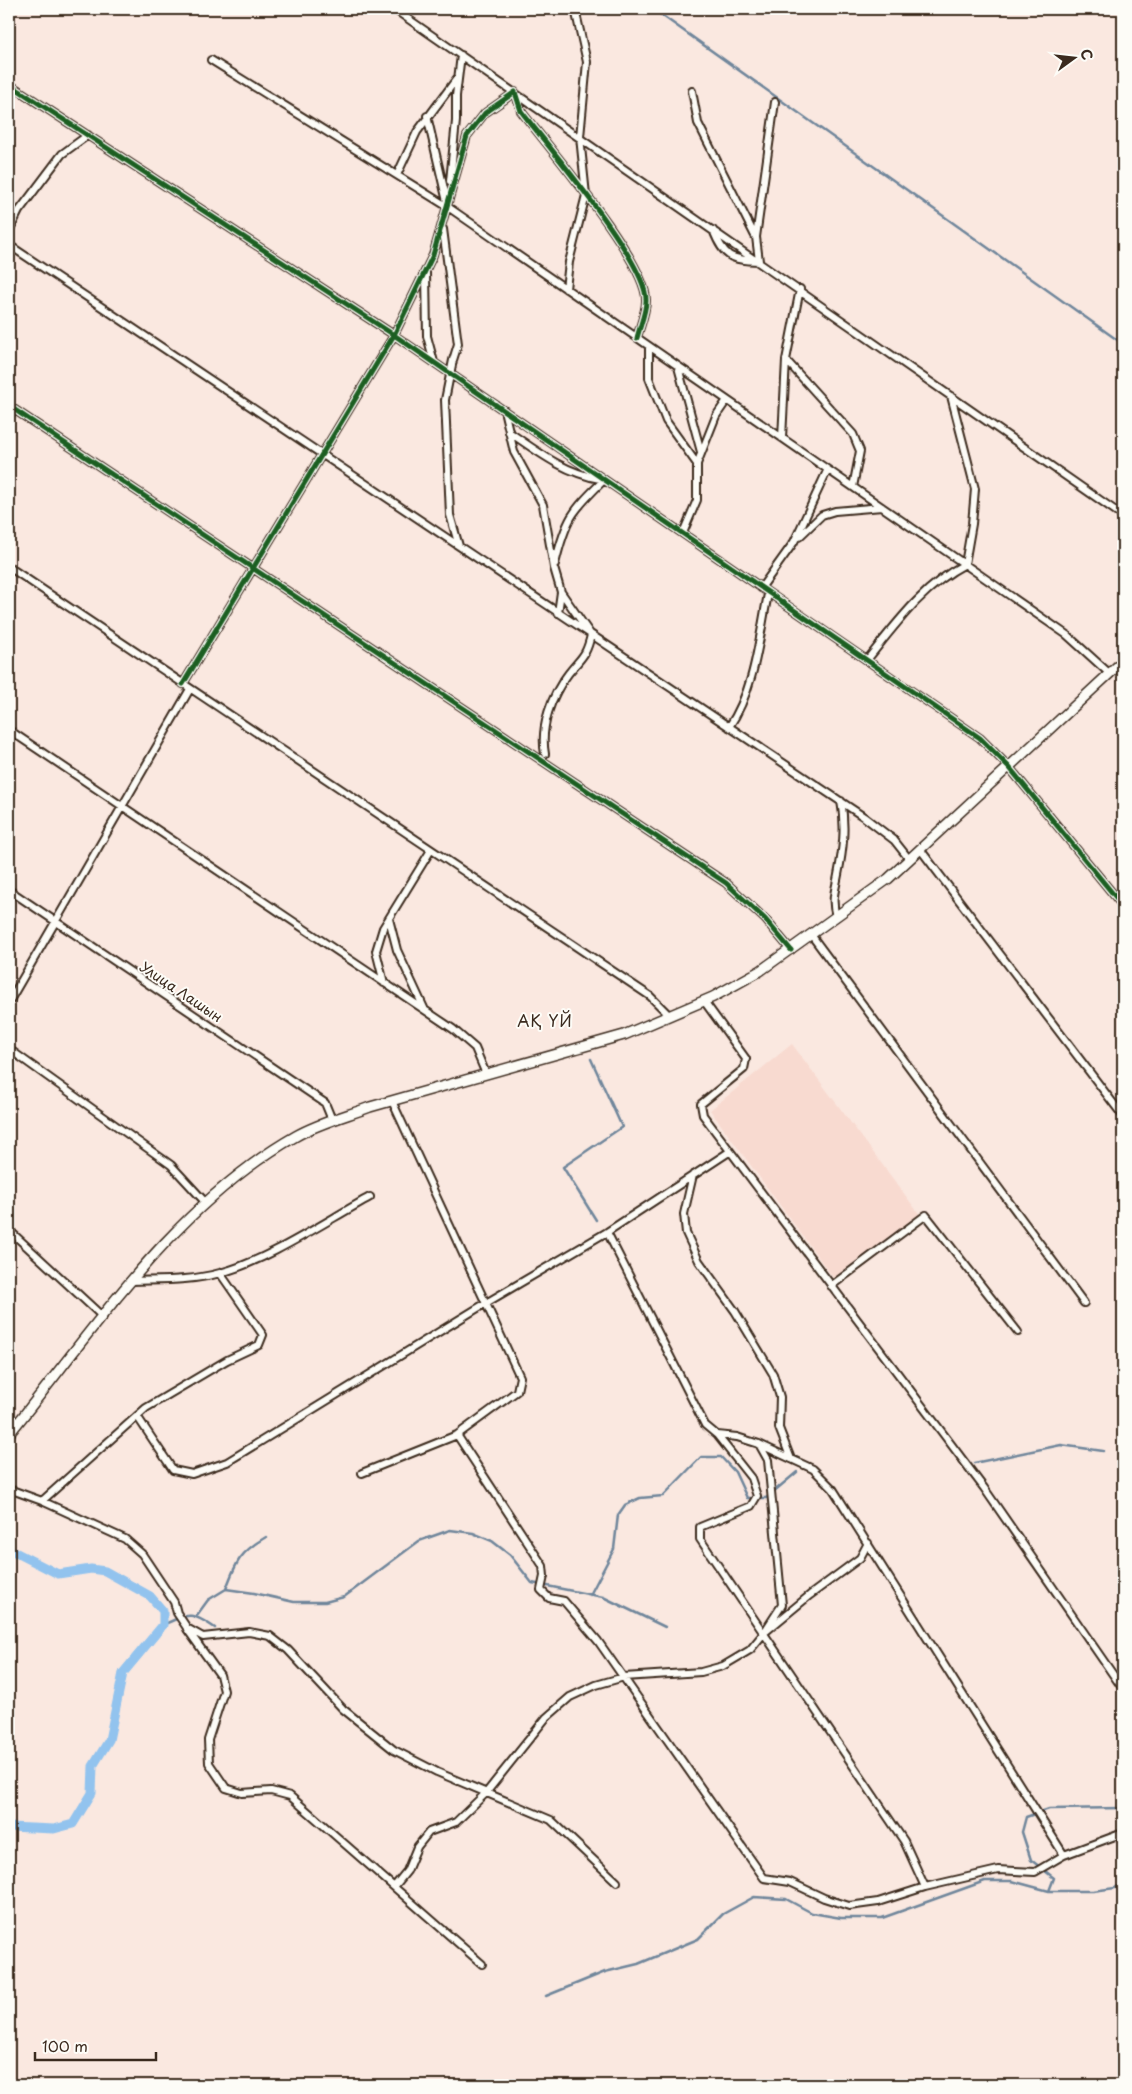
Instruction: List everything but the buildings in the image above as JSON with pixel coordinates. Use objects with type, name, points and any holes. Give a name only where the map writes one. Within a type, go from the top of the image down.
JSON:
[{"type":"main road","points":[[9,1434],[154,1254],[206,1203],[264,1156],[298,1136],[332,1120],[624,1035],[704,1001],[760,971],[812,936],[888,879],[1123,663]]},
{"type":"street","points":[[394,9],[800,289],[1123,516]]},
{"type":"street","points":[[566,289],[569,262],[586,196],[580,137],[587,62],[575,9]]},
{"type":"street","points":[[448,207],[461,55]]},
{"type":"street","points":[[211,60],[448,207],[827,471],[1067,634],[1110,674]]},
{"type":"street","points":[[397,175],[417,132],[459,75]]},
{"type":"street","points":[[9,84],[394,335],[980,738],[1009,767],[1123,906]]},
{"type":"street","points":[[692,91],[698,123],[756,237]]},
{"type":"street","points":[[515,92],[521,111],[626,248],[641,277],[647,300],[637,338]]},
{"type":"street","points":[[184,684],[394,335],[426,270],[448,207],[467,136],[485,114],[515,92]]},
{"type":"street","points":[[759,261],[756,237],[775,102]]},
{"type":"street","points":[[427,116],[448,207]]},
{"type":"street","points":[[9,231],[19,211],[62,154],[88,135]]},
{"type":"street","points":[[442,226],[458,344],[445,400],[450,515],[460,546]]},
{"type":"street","points":[[712,229],[721,248],[738,260],[759,261]]},
{"type":"street","points":[[9,245],[841,801],[894,840],[909,859]]},
{"type":"street","points":[[426,270],[426,336],[434,362]]},
{"type":"street","points":[[782,438],[786,360],[800,289]]},
{"type":"street","points":[[649,346],[649,378],[666,421],[696,464]]},
{"type":"street","points":[[786,360],[853,434],[860,451],[853,487]]},
{"type":"street","points":[[678,367],[701,452]]},
{"type":"street","points":[[951,396],[975,489],[972,524],[965,564]]},
{"type":"street","points":[[683,533],[697,500],[696,464],[716,416],[727,400]]},
{"type":"street","points":[[9,406],[252,570],[726,883],[765,919],[791,950]]},
{"type":"street","points":[[504,410],[514,452],[543,505],[554,568],[561,592],[592,635]]},
{"type":"street","points":[[509,432],[561,466],[580,475],[604,480]]},
{"type":"street","points":[[794,542],[827,471]]},
{"type":"street","points":[[554,568],[564,529],[576,508],[604,480]]},
{"type":"street","points":[[761,588],[794,542],[822,515],[835,511],[882,507]]},
{"type":"street","points":[[867,660],[907,610],[943,575],[965,564]]},
{"type":"street","points":[[9,567],[650,996],[670,1016]]},
{"type":"street","points":[[558,613],[561,592]]},
{"type":"street","points":[[730,727],[741,710],[750,682],[768,594]]},
{"type":"street","points":[[545,754],[543,741],[546,719],[567,675],[587,652],[592,635]]},
{"type":"street","points":[[9,1002],[54,921],[190,689]]},
{"type":"street","points":[[9,730],[453,1029],[475,1048],[486,1074]]},
{"type":"street","points":[[836,917],[832,903],[845,822],[841,801]]},
{"type":"street","points":[[920,849],[1123,1116]]},
{"type":"street","points":[[384,983],[376,951],[383,928],[431,850]]},
{"type":"street","name":"Улица Лашын","points":[[9,890],[324,1103],[332,1120]]},
{"type":"street","points":[[390,919],[397,950],[424,1010]]},
{"type":"street","points":[[812,936],[1084,1303]]},
{"type":"street","points":[[704,1001],[746,1059],[744,1069],[701,1104],[703,1116],[984,1488],[1123,1690]]},
{"type":"street","points":[[9,1049],[171,1165],[206,1203]]},
{"type":"street","points":[[362,1473],[457,1435],[517,1391],[520,1377],[392,1101]]},
{"type":"street","points":[[137,1416],[173,1470],[192,1474],[227,1462],[486,1303],[607,1232],[729,1152]]},
{"type":"street","points":[[693,1174],[684,1214],[686,1233],[699,1261],[735,1311],[773,1374],[780,1397],[779,1428],[791,1459]]},
{"type":"street","points":[[132,1281],[181,1279],[220,1273],[256,1260],[370,1197]]},
{"type":"street","points":[[831,1286],[926,1216],[1018,1332]]},
{"type":"street","points":[[9,1230],[104,1317]]},
{"type":"street","points":[[607,1232],[705,1425],[751,1478],[757,1496],[751,1506],[700,1527],[700,1539],[904,1841],[925,1886]]},
{"type":"street","points":[[42,1500],[146,1408],[227,1360],[259,1345],[263,1336],[220,1273]]},
{"type":"street","points":[[457,1435],[542,1566],[544,1576],[541,1590],[549,1598],[564,1601],[598,1641],[764,1878],[790,1882],[824,1898],[849,1906],[878,1902],[925,1886],[998,1870],[1035,1872],[1064,1855],[1123,1833]]},
{"type":"street","points":[[716,1436],[737,1436],[759,1444],[813,1469],[833,1488],[1064,1855]]},
{"type":"street","points":[[394,1887],[407,1870],[417,1847],[429,1832],[456,1822],[486,1793],[546,1718],[570,1697],[596,1685],[624,1677],[701,1672],[723,1666],[750,1650],[764,1633],[782,1605],[768,1460],[759,1444]]},
{"type":"street","points":[[9,1489],[42,1500],[125,1539],[142,1554],[174,1602],[177,1613],[220,1676],[224,1691],[208,1740],[209,1763],[226,1788],[242,1793],[272,1791],[290,1796],[482,1964]]},
{"type":"street","points":[[764,1633],[810,1595],[860,1558],[868,1543]]},
{"type":"street","points":[[187,1628],[203,1637],[249,1632],[270,1636],[288,1650],[343,1709],[394,1750],[486,1793],[551,1820],[617,1882]]},
{"type":"shaded area","points":[[792,1044],[920,1215],[835,1280],[710,1110]]},
{"type":"waterway","points":[[653,9],[1123,344]]},
{"type":"waterway","points":[[591,1059],[622,1127],[563,1167],[596,1220]]},
{"type":"waterway","points":[[974,1463],[1061,1445],[1103,1451]]},
{"type":"waterway","points":[[590,1595],[614,1549],[618,1515],[625,1505],[640,1498],[663,1496],[701,1457],[721,1457],[735,1472],[747,1498],[766,1498],[797,1472]]},
{"type":"waterway","points":[[197,1615],[208,1600],[226,1589],[294,1602],[325,1602],[344,1597],[419,1541],[450,1530],[473,1533],[492,1541],[510,1555],[532,1583],[603,1597],[665,1627]]},
{"type":"waterway","points":[[226,1589],[240,1558],[257,1542],[266,1537]]},
{"type":"waterway","points":[[9,1549],[58,1574],[91,1569],[105,1571],[150,1596],[163,1611],[163,1625],[123,1673],[109,1740],[93,1766],[92,1793],[73,1824],[54,1829],[9,1827]]},
{"type":"waterway","points":[[163,1625],[185,1616],[195,1616],[215,1628]]},
{"type":"waterway","points":[[1049,1891],[1054,1878],[1031,1860],[1022,1832],[1026,1817],[1049,1809],[1123,1808]]},
{"type":"waterway","points":[[546,1996],[605,1972],[638,1964],[698,1939],[723,1914],[754,1897],[786,1899],[812,1913],[841,1918],[882,1918],[985,1881],[1012,1881],[1049,1891],[1093,1891],[1115,1888],[1123,1883]]},
{"type":"cycle path","points":[[9,84],[394,335],[980,738],[1009,767],[1123,906]]},
{"type":"cycle path","points":[[183,684],[394,335],[433,255],[467,136],[485,113],[515,92],[521,111],[594,204],[631,260],[642,283],[646,301],[637,338]]},
{"type":"cycle path","points":[[9,406],[726,883],[765,919],[791,950]]},
{"type":"district","name":"АҚ ҮЙ","points":[[545,1021]]}]
